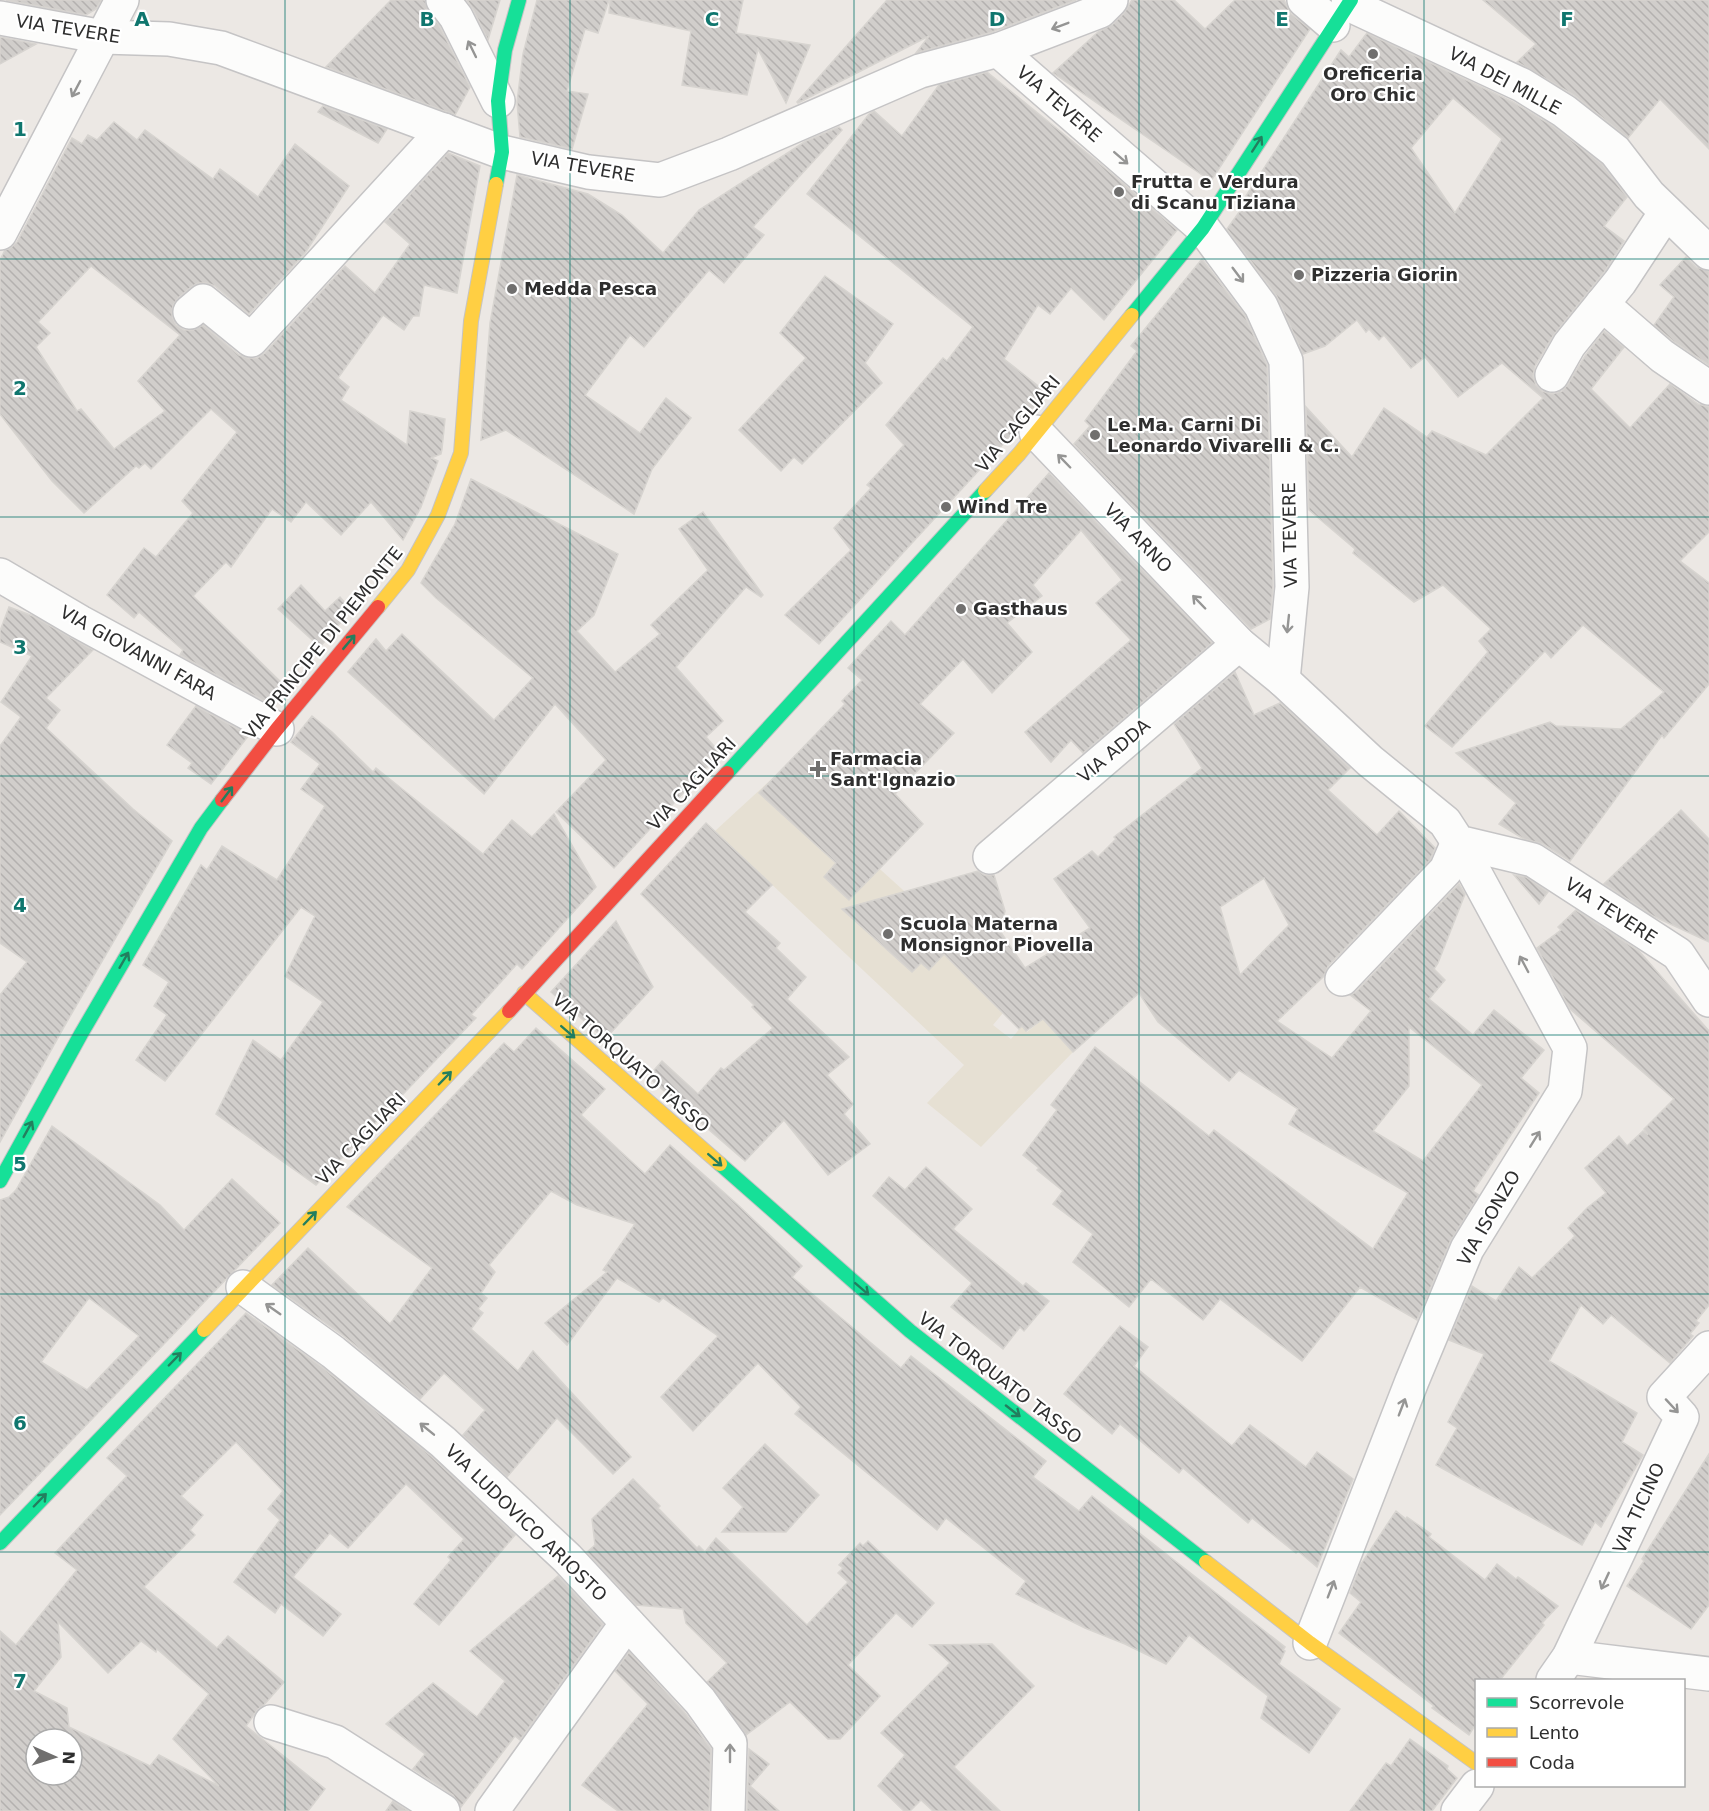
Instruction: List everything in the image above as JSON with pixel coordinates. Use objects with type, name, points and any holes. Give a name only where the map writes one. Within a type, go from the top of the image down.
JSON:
[{"type":"street","points":[[0,232],[122,0]]},
{"type":"street","points":[[443,0],[456,17],[498,101]]},
{"type":"street","name":"VIA PRINCIPE DI PIEMONTE","points":[[0,1180],[81,1034],[201,828],[277,729],[408,570],[438,515],[461,453],[471,321],[502,152],[498,101],[505,50],[519,0]]},
{"type":"street","points":[[998,50],[1101,10],[1111,0]]},
{"type":"street","name":"VIA DEI MILLE","points":[[1304,0],[1344,10],[1512,80],[1564,111],[1615,151],[1649,195],[1709,253]]},
{"type":"street","name":"VIA CAGLIARI","points":[[0,1543],[524,993],[1019,454],[1203,228],[1344,10]]},
{"type":"street","name":"VIA TEVERE","points":[[0,18],[103,37],[169,39],[221,48],[502,152],[588,172],[660,180],[729,154],[920,71],[998,50],[1203,228],[1261,306],[1286,361],[1292,587],[1283,680]]},
{"type":"street","points":[[190,312],[203,301],[251,340],[444,130]]},
{"type":"street","points":[[1552,375],[1569,345],[1620,282],[1666,212]]},
{"type":"street","points":[[1602,304],[1662,356],[1709,388]]},
{"type":"street","name":"VIA ARNO","points":[[1036,432],[1239,644]]},
{"type":"street","name":"VIA GIOVANNI FARA","points":[[0,575],[80,622],[277,729]]},
{"type":"street","points":[[1239,644],[1283,680],[1370,761],[1445,822],[1458,842],[1446,870],[1342,979]]},
{"type":"street","name":"VIA ADDA","points":[[990,857],[1239,644]]},
{"type":"street","name":"VIA TEVERE","points":[[1458,842],[1533,860],[1678,954],[1709,1000]]},
{"type":"street","name":"VIA ISONZO","points":[[1310,1643],[1412,1381],[1467,1249],[1565,1091],[1570,1048],[1458,842]]},
{"type":"street","points":[[1678,954],[1709,963]]},
{"type":"street","name":"VIA TORQUATO TASSO","points":[[524,993],[910,1331],[1310,1643],[1475,1762]]},
{"type":"street","name":"VIA LUDOVICO ARIOSTO","points":[[243,1287],[333,1352],[443,1442],[567,1558],[700,1701],[730,1743],[728,1811]]},
{"type":"street","name":"VIA TICINO","points":[[1561,1669],[1682,1417],[1664,1397],[1709,1348]]},
{"type":"street","points":[[492,1811],[627,1623]]},
{"type":"street","points":[[1561,1669],[1709,1674]]},
{"type":"street","points":[[271,1722],[335,1742],[443,1811]]},
{"type":"street","points":[[1458,1811],[1476,1787]]},
{"type":"shaded area","name":"Scuola Materna Monsignor Piovella","points":[[776,775],[998,976],[1003,1013],[993,1025],[1011,1039],[1022,1026],[1027,1032],[1043,1019],[1073,1052],[981,1147],[927,1103],[964,1065],[715,831]]},
{"type":"building","points":[[6,0],[101,0],[96,9],[86,15]]},
{"type":"building","points":[[391,0],[425,0],[428,11],[440,27],[470,87],[455,115],[326,67]]},
{"type":"building","points":[[467,0],[500,0],[488,40],[473,9]]},
{"type":"building","points":[[537,0],[609,0],[598,33],[585,29],[567,91],[588,94],[572,149],[520,137],[517,102],[523,54]]},
{"type":"building","points":[[610,0],[743,0],[736,33],[810,45],[786,103],[758,49],[747,95],[682,85],[691,31],[609,13]]},
{"type":"building","points":[[887,0],[1076,0],[992,32],[916,53],[929,36],[798,103]]},
{"type":"building","points":[[1132,0],[1174,0],[1205,29],[1235,0],[1284,0],[1291,14],[1310,29],[1211,181],[1053,73],[1098,32],[1113,24]]},
{"type":"building","points":[[1483,0],[1709,0],[1709,149],[1660,99],[1628,138],[1574,95],[1517,62],[1536,44]]},
{"type":"building","points":[[1367,33],[1513,102],[1553,126],[1602,164],[1627,197],[1604,226],[1624,241],[1605,271],[1553,336],[1535,366],[1533,376],[1536,385],[1542,391],[1552,394],[1562,391],[1604,331],[1624,347],[1591,389],[1630,428],[1670,384],[1698,404],[1709,407],[1709,532],[1680,561],[1709,583],[1709,684],[1664,738],[1662,735],[1570,861],[1543,844],[1524,839],[1499,824],[1516,803],[1456,753],[1550,722],[1556,726],[1621,729],[1664,692],[1583,625],[1551,658],[1545,651],[1452,747],[1425,726],[1488,652],[1479,641],[1491,629],[1443,585],[1414,602],[1353,553],[1355,549],[1309,510],[1306,407],[1352,457],[1384,408],[1427,437],[1432,431],[1486,455],[1543,398],[1502,363],[1458,397],[1425,357],[1411,368],[1384,335],[1379,340],[1369,329],[1366,332],[1357,320],[1325,346],[1303,354],[1276,295],[1227,229],[1245,204],[1242,202],[1341,50],[1349,57]],"holes":[[[1453,98],[1502,139],[1455,213],[1411,148]]]},
{"type":"building","points":[[0,37],[36,44],[0,64]]},
{"type":"building","points":[[987,72],[1177,230],[1104,320],[1071,288],[1050,314],[1038,305],[1004,359],[1046,392],[1005,442],[819,644],[785,615],[851,550],[834,528],[871,488],[867,485],[904,445],[886,425],[943,358],[947,361],[973,327],[807,194],[869,114],[874,111],[902,136],[939,85]]},
{"type":"building","points":[[323,106],[387,129],[378,143],[318,112]]},
{"type":"building","points":[[114,122],[137,140],[145,130],[213,179],[220,169],[258,197],[295,144],[349,186],[305,253],[249,314],[215,286],[207,283],[198,283],[191,287],[173,305],[172,316],[176,325],[184,330],[193,330],[203,325],[239,355],[248,358],[257,358],[265,353],[345,266],[375,293],[410,244],[385,222],[448,153],[480,166],[457,293],[424,285],[419,316],[413,316],[404,330],[383,315],[338,378],[349,387],[341,400],[407,445],[410,411],[445,419],[441,454],[431,458],[438,461],[421,507],[403,540],[371,502],[341,535],[306,502],[291,522],[272,509],[231,567],[226,562],[193,596],[287,688],[272,705],[180,655],[183,650],[139,612],[134,618],[107,595],[144,548],[156,557],[193,513],[182,501],[237,432],[211,409],[151,469],[145,463],[139,468],[136,466],[84,513],[52,481],[0,414],[0,260],[5,250],[17,242],[72,138],[82,144],[88,135],[97,140]],"holes":[[[91,266],[180,335],[138,381],[165,411],[114,449],[81,409],[77,411],[36,347],[50,333],[38,322]]]},
{"type":"building","points":[[839,127],[842,130],[753,227],[764,235],[724,283],[709,270],[644,347],[630,335],[585,395],[640,433],[666,398],[691,418],[652,469],[634,514],[506,430],[481,440],[490,323],[517,175],[588,194],[622,215],[663,253],[699,210],[806,141]]},
{"type":"building","points":[[1686,257],[1696,267],[1709,271],[1709,365],[1654,325],[1674,297],[1660,285]]},
{"type":"building","points":[[1202,259],[1245,316],[1267,365],[1273,586],[1270,619],[1251,629],[1074,444],[1090,426],[1085,421],[1137,351],[1131,346]]},
{"type":"building","points":[[825,276],[893,324],[865,363],[882,383],[802,464],[794,457],[781,471],[739,430],[806,358],[780,333]]},
{"type":"building","points":[[1049,473],[1212,643],[1083,753],[1071,740],[1051,762],[1025,732],[1131,640],[1096,603],[1122,580],[1081,530],[1033,585],[1042,596],[1007,623],[1032,652],[992,693],[963,659],[920,704],[954,733],[895,794],[923,824],[849,900],[824,877],[836,863],[759,793],[845,704],[842,701],[862,680],[848,668],[891,621],[905,635]]},
{"type":"building","points":[[471,479],[618,554],[594,615],[577,631],[615,672],[660,634],[651,625],[708,570],[679,529],[703,512],[763,595],[761,597],[746,587],[676,667],[723,721],[706,737],[720,753],[614,868],[556,812],[606,760],[555,704],[484,794],[348,672],[376,639],[386,651],[402,634],[494,720],[533,678],[421,583],[455,524]]},
{"type":"building","points":[[301,585],[325,611],[340,597],[351,610],[320,647],[278,609]]},
{"type":"building","points":[[9,607],[33,616],[93,650],[46,698],[60,710],[46,728],[133,809],[172,841],[0,1142],[0,995],[27,962],[0,943],[0,746],[21,717],[1,702],[32,656],[0,642],[0,631]]},
{"type":"building","points":[[1235,672],[1254,715],[1280,703],[1350,768],[1328,790],[1377,835],[1399,811],[1435,848],[1430,860],[1328,966],[1324,976],[1277,1021],[1332,1058],[1371,1011],[1350,995],[1356,992],[1459,884],[1465,894],[1434,969],[1445,980],[1429,999],[1473,1035],[1494,1010],[1544,1050],[1521,1078],[1539,1093],[1473,1191],[1479,1195],[1450,1242],[1417,1320],[1360,1287],[1302,1361],[1220,1299],[1203,1320],[1151,1279],[1129,1307],[1073,1262],[1093,1234],[1053,1204],[1063,1191],[1023,1155],[1057,1110],[1051,1105],[1095,1047],[1209,1136],[1214,1130],[1373,1249],[1408,1193],[1289,1124],[1298,1109],[1239,1070],[1229,1081],[1158,1022],[1139,993],[1073,1052],[1043,1019],[1026,1031],[1022,1026],[1019,1029],[944,954],[929,970],[921,963],[912,972],[842,909],[978,871],[984,875],[994,875],[1005,911],[1000,931],[1025,968],[1090,928],[1054,879],[1092,851],[1098,857],[1116,839],[1114,837],[1202,768],[1174,724]],"holes":[[[1264,878],[1289,925],[1240,975],[1220,907]],[[1409,1027],[1482,1085],[1423,1161],[1373,1131],[1409,1086]]]},
{"type":"building","points":[[196,706],[249,735],[211,784],[188,768],[192,763],[167,745]]},
{"type":"building","points":[[312,716],[373,772],[376,768],[483,854],[512,820],[532,837],[554,814],[596,887],[522,969],[517,964],[471,1015],[476,1018],[316,1185],[216,1114],[253,1040],[281,1060],[323,1002],[285,976],[315,916],[301,907],[165,1081],[136,1060],[167,1015],[154,1006],[169,982],[143,965],[201,865],[207,870],[222,846],[277,880],[325,806],[301,789],[320,764],[291,742]]},
{"type":"building","points":[[1681,810],[1709,839],[1709,942],[1653,916],[1604,884]]},
{"type":"building","points":[[706,823],[772,885],[745,912],[780,943],[776,948],[806,977],[787,999],[849,1057],[827,1075],[853,1104],[844,1114],[870,1144],[828,1175],[784,1120],[745,1161],[648,1077],[662,1061],[698,1094],[721,1068],[724,1070],[773,1028],[752,1007],[754,1005],[641,894]]},
{"type":"building","points":[[1514,875],[1526,877],[1548,892],[1539,904]]},
{"type":"building","points":[[1576,910],[1639,951],[1709,1031],[1709,1305],[1696,1321],[1699,1323],[1690,1334],[1693,1336],[1670,1363],[1611,1315],[1603,1324],[1581,1305],[1549,1361],[1637,1413],[1622,1442],[1643,1455],[1601,1527],[1595,1522],[1582,1545],[1436,1465],[1457,1428],[1448,1422],[1484,1354],[1449,1340],[1472,1286],[1496,1301],[1519,1267],[1532,1278],[1575,1236],[1568,1228],[1587,1208],[1606,1193],[1585,1168],[1619,1136],[1627,1146],[1643,1131],[1648,1135],[1644,1129],[1674,1099],[1570,1009],[1537,948],[1561,930],[1558,927]]},
{"type":"building","points":[[616,921],[653,987],[605,1039],[551,992]]},
{"type":"building","points":[[536,1028],[605,1089],[581,1115],[645,1174],[670,1145],[802,1266],[792,1277],[901,1368],[911,1356],[1046,1461],[1033,1477],[1079,1511],[1092,1496],[1285,1647],[1279,1664],[1340,1709],[1309,1753],[1261,1718],[1268,1696],[1189,1635],[1166,1664],[1016,1594],[1026,1581],[946,1518],[937,1530],[795,1414],[801,1407],[758,1363],[693,1431],[661,1397],[718,1336],[663,1298],[659,1302],[617,1278],[567,1345],[545,1323],[607,1272],[603,1270],[635,1224],[577,1205],[551,1191],[489,1265],[495,1272],[481,1293],[487,1298],[478,1309],[483,1313],[471,1329],[518,1371],[533,1351],[631,1457],[613,1474],[557,1418],[507,1477],[463,1435],[485,1410],[444,1373],[420,1399],[345,1337],[272,1285],[308,1248],[390,1324],[432,1268],[347,1207],[504,1043],[514,1052]]},
{"type":"building","points":[[52,1126],[160,1205],[184,1230],[232,1179],[280,1223],[0,1515],[0,1200],[9,1197],[16,1190]],"holes":[[[89,1298],[139,1336],[87,1390],[41,1362]]]},
{"type":"building","points":[[926,1167],[972,1209],[953,1229],[1023,1286],[1026,1283],[1049,1301],[1024,1331],[1020,1327],[1003,1349],[951,1307],[972,1283],[873,1196],[889,1177],[905,1190]]},
{"type":"building","points":[[246,1313],[322,1367],[431,1456],[515,1535],[439,1625],[414,1604],[451,1560],[448,1557],[464,1539],[406,1484],[348,1548],[330,1533],[293,1577],[341,1614],[323,1636],[281,1604],[275,1613],[234,1582],[280,1520],[268,1509],[283,1491],[236,1442],[181,1496],[203,1515],[190,1530],[195,1535],[144,1587],[217,1648],[228,1636],[284,1682],[258,1709],[246,1726],[325,1789],[308,1811],[0,1811],[0,1631],[16,1645],[77,1570],[55,1553],[127,1476],[107,1458]],"holes":[[[58,1622],[108,1673],[141,1641],[156,1652],[157,1649],[209,1694],[173,1739],[219,1786],[159,1755],[150,1766],[84,1734],[84,1787],[24,1787],[24,1727],[69,1727],[67,1708],[34,1691],[61,1657]]]},
{"type":"building","points":[[1120,1326],[1148,1347],[1134,1366],[1232,1446],[1250,1425],[1306,1467],[1317,1452],[1353,1479],[1317,1567],[1252,1518],[1248,1523],[1183,1468],[1179,1473],[1120,1424],[1112,1434],[1064,1394]]},
{"type":"building","points":[[765,1444],[819,1495],[786,1532],[722,1532],[743,1507],[723,1488]]},
{"type":"building","points":[[1709,1454],[1709,1605],[1691,1629],[1627,1586]]},
{"type":"building","points":[[633,1479],[697,1548],[699,1546],[705,1552],[716,1538],[807,1625],[848,1582],[838,1573],[843,1568],[839,1565],[860,1543],[863,1546],[868,1541],[934,1603],[912,1627],[896,1613],[848,1665],[880,1696],[840,1739],[828,1739],[790,1702],[746,1735],[707,1682],[727,1663],[686,1623],[683,1609],[636,1605],[587,1552],[595,1545],[592,1519]]},
{"type":"building","points":[[1396,1511],[1431,1534],[1429,1537],[1485,1580],[1497,1564],[1558,1606],[1542,1623],[1544,1625],[1501,1679],[1475,1679],[1475,1726],[1469,1735],[1339,1633],[1361,1602],[1350,1593],[1361,1564]]},
{"type":"building","points":[[558,1576],[603,1624],[520,1740],[515,1736],[461,1807],[453,1795],[413,1769],[425,1754],[386,1724],[433,1683],[477,1717],[505,1681],[470,1651]]},
{"type":"building","points":[[992,1644],[1034,1686],[954,1767],[1000,1811],[933,1811],[921,1800],[910,1811],[904,1811],[878,1786],[905,1755],[881,1733],[950,1663],[930,1645]]},
{"type":"building","points":[[629,1652],[685,1713],[711,1749],[709,1811],[618,1811],[582,1785],[648,1704],[615,1671]]},
{"type":"building","points":[[1410,1739],[1448,1766],[1447,1769],[1457,1778],[1432,1811],[1350,1811],[1386,1763],[1391,1766]]},
{"type":"building","points":[[749,1749],[769,1764],[750,1786],[779,1811],[747,1811]]},
{"type":"building","points":[[393,1801],[408,1811],[386,1811]]},
{"type":"traffic: fast","points":[[496,184],[502,152],[498,101],[505,50],[519,0]]},
{"type":"traffic: fast","points":[[1132,315],[1203,228],[1351,0]]},
{"type":"traffic: fast","points":[[727,773],[985,491]]},
{"type":"traffic: fast","points":[[0,1181],[81,1034],[201,828],[222,800]]},
{"type":"traffic: fast","points":[[720,1164],[910,1331],[1206,1562]]},
{"type":"traffic: fast","points":[[0,1543],[204,1330]]},
{"type":"traffic: slow","points":[[378,607],[408,570],[438,515],[461,453],[471,321],[496,184]]},
{"type":"traffic: slow","points":[[985,491],[1019,454],[1132,315]]},
{"type":"traffic: slow","points":[[524,993],[720,1164]]},
{"type":"traffic: slow","points":[[204,1330],[509,1011]]},
{"type":"traffic: slow","points":[[1206,1562],[1310,1643],[1475,1762]]},
{"type":"traffic: jam","points":[[222,800],[277,729],[378,607]]},
{"type":"traffic: jam","points":[[509,1011],[727,773]]},
{"type":"place","name":"Oreficeria Oro Chic","points":[[1373,54]]},
{"type":"place","name":"Frutta e Verdura di Scanu Tiziana","points":[[1119,192]]},
{"type":"place","name":"Pizzeria Giorin","points":[[1299,275]]},
{"type":"place","name":"Medda Pesca","points":[[512,289]]},
{"type":"place","name":"Le.Ma. Carni Di Leonardo Vivarelli & C.","points":[[1095,435]]},
{"type":"place","name":"Wind Tre","points":[[946,507]]},
{"type":"place","name":"Gasthaus","points":[[961,609]]},
{"type":"place","name":"Farmacia Sant'Ignazio","points":[[818,769]]},
{"type":"place","name":"Scuola Materna Monsignor Piovella","points":[[888,934]]}]
